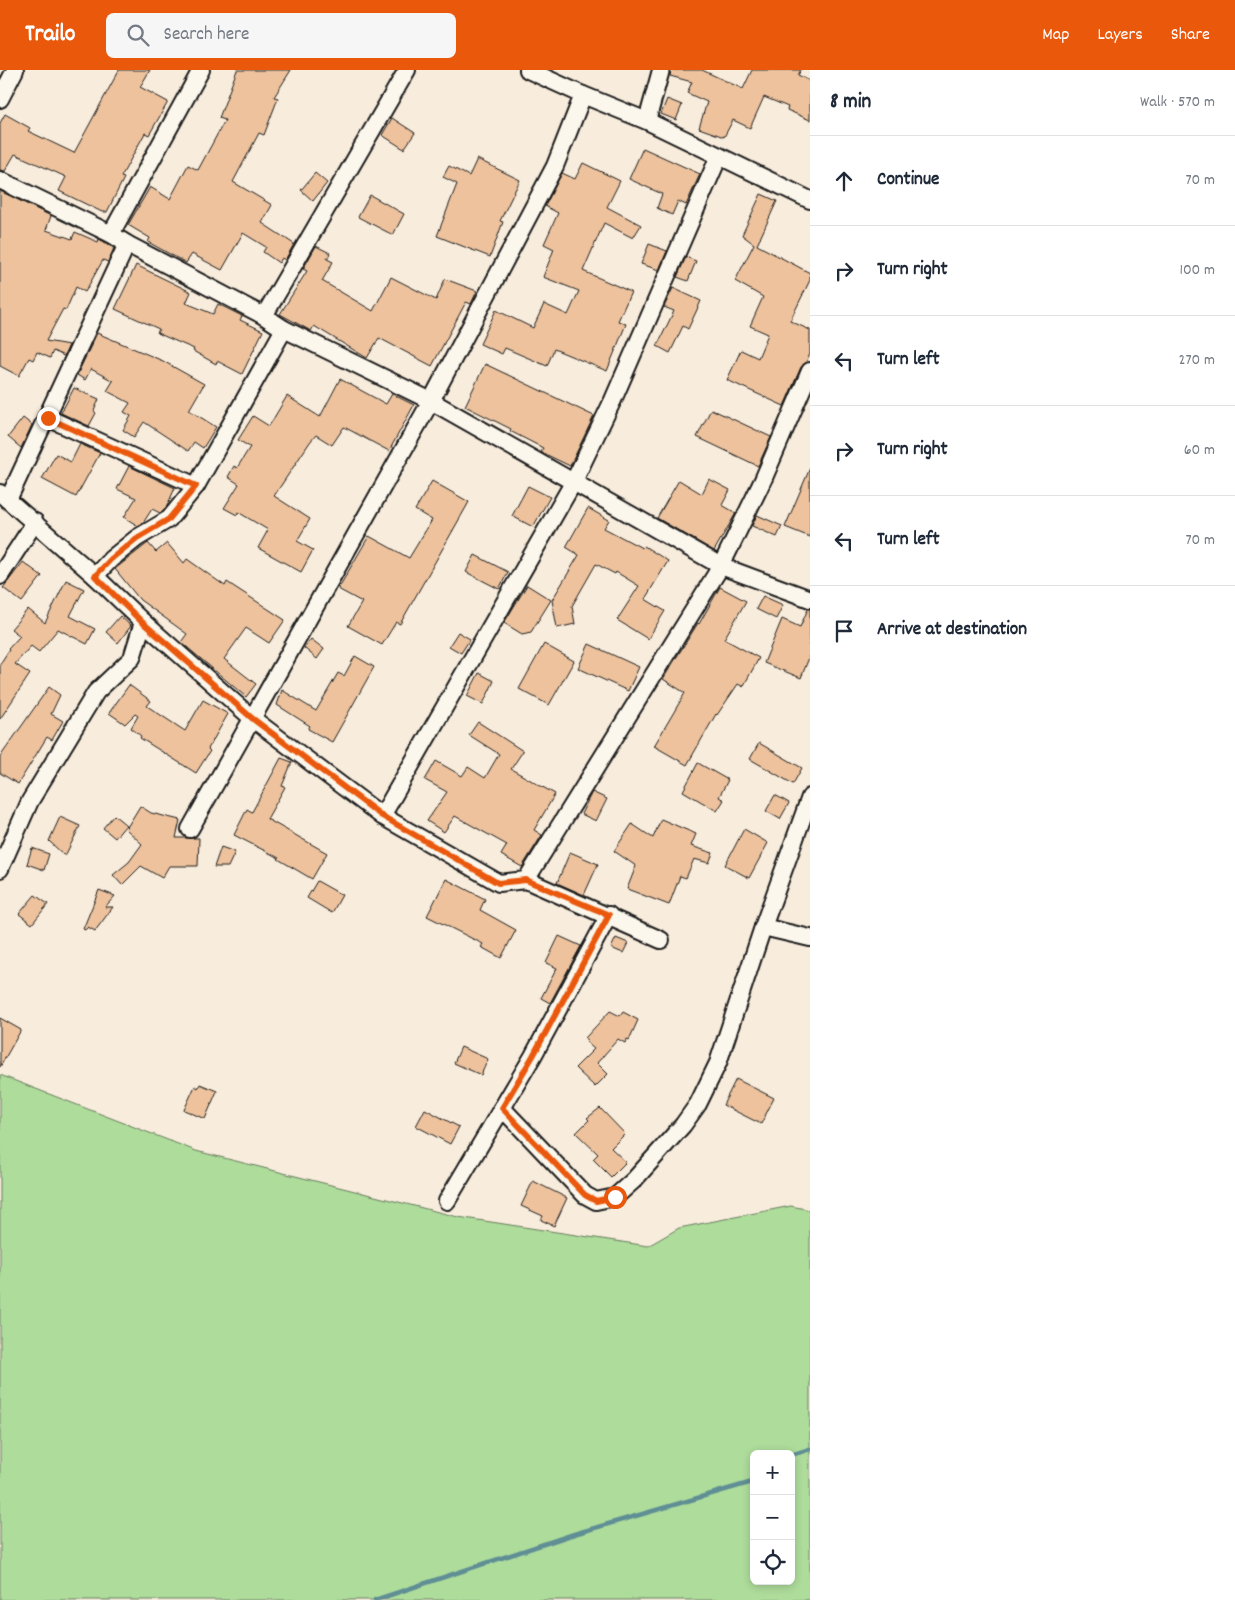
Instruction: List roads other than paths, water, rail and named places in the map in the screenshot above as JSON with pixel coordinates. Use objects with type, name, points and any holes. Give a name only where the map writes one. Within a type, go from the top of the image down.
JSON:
[{"type":"street","points":[[0,99],[15,70]]},
{"type":"street","points":[[112,234],[201,70]]},
{"type":"street","points":[[264,316],[407,70]]},
{"type":"street","points":[[528,70],[583,96],[647,121],[810,200]]},
{"type":"street","points":[[647,121],[662,70]]},
{"type":"street","points":[[190,829],[431,401],[555,166],[583,96]]},
{"type":"street","points":[[382,816],[572,483],[613,400],[720,156]]},
{"type":"street","points":[[0,180],[112,234],[127,244],[264,316],[284,329],[431,401],[572,483],[722,566],[810,599]]},
{"type":"street","points":[[127,244],[48,418],[4,496],[95,576],[142,622],[253,719],[382,816],[498,883],[526,880],[609,915],[661,940]]},
{"type":"street","points":[[95,576],[111,559],[137,538],[169,519],[196,486],[284,329]]},
{"type":"street","points":[[526,880],[722,566],[763,480],[810,371]]},
{"type":"street","points":[[48,418],[196,486]]},
{"type":"street","points":[[0,576],[35,522]]},
{"type":"street","points":[[0,869],[30,801],[96,692],[132,658],[142,622]]},
{"type":"street","points":[[502,1108],[585,1195],[596,1201],[615,1197],[634,1180],[683,1125],[698,1104],[718,1063],[763,927],[810,798]]},
{"type":"street","points":[[447,1202],[533,1056],[609,915]]},
{"type":"street","points":[[763,927],[810,938]]},
{"type":"waterway","points":[[795,1454],[810,1449]]},
{"type":"waterway","points":[[375,1600],[574,1534],[750,1482]]}]
